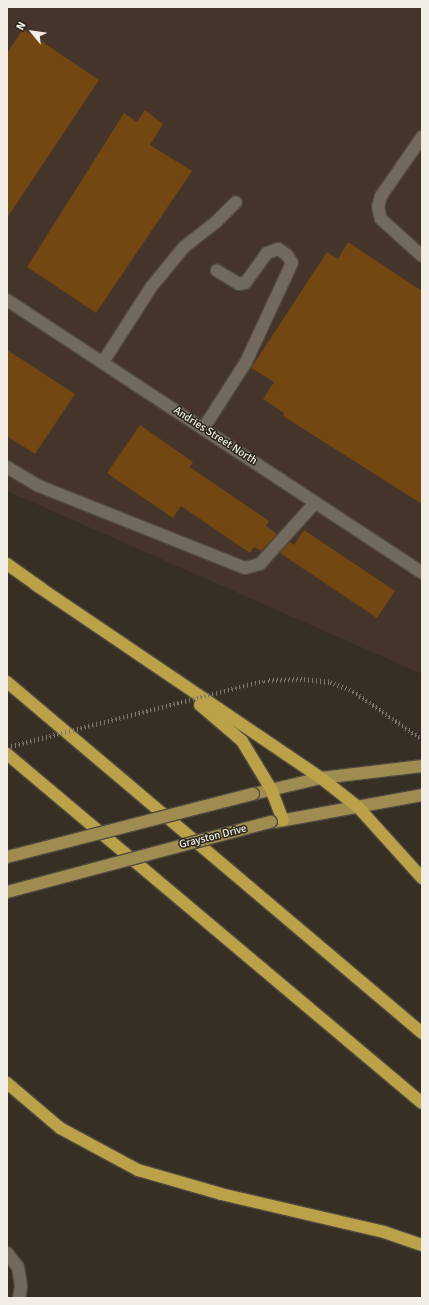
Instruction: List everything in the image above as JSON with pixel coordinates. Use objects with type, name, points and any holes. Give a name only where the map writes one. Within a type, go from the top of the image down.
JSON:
[{"type":"highway","points":[[7,564],[209,711],[242,741],[271,789],[283,820]]},
{"type":"highway","points":[[36,585],[321,778],[358,807],[422,878]]},
{"type":"highway","points":[[7,682],[422,1033]]},
{"type":"highway","points":[[7,754],[422,1103]]},
{"type":"highway","points":[[7,1083],[60,1128],[138,1170],[221,1194],[384,1232],[422,1244]]},
{"type":"main road","points":[[7,857],[271,789],[321,778],[422,766]]},
{"type":"main road","name":"Grayston Drive","points":[[7,892],[271,822],[422,795]]},
{"type":"street","points":[[422,136],[381,196],[378,207],[381,219],[422,256]]},
{"type":"street","points":[[103,362],[152,286],[184,247],[216,222],[236,202]]},
{"type":"street","points":[[203,429],[246,362],[292,264],[287,254],[278,249],[267,254],[245,283],[238,284],[217,271]]},
{"type":"street","name":"Andries Street North","points":[[7,300],[422,573]]},
{"type":"street","points":[[7,467],[39,486],[245,568],[260,564],[316,503]]},
{"type":"street","points":[[7,1253],[18,1267],[21,1287],[19,1298]]},
{"type":"path","points":[[7,747],[263,680],[304,679],[331,681],[353,690],[422,739]]},
{"type":"shaded area","points":[[7,7],[422,7],[422,674],[7,491]]},
{"type":"building","points":[[23,29],[99,80],[7,218],[7,53]]},
{"type":"building","points":[[145,110],[163,124],[150,145],[192,171],[96,313],[27,267],[124,113],[137,122]]},
{"type":"building","points":[[348,242],[422,291],[422,504],[283,416],[284,413],[263,399],[274,382],[251,368],[327,252],[338,259]]},
{"type":"building","points":[[7,350],[75,394],[35,454],[7,436]]},
{"type":"building","points":[[140,425],[193,462],[190,467],[269,521],[266,526],[277,534],[261,551],[254,547],[250,553],[181,506],[173,518],[107,473]]},
{"type":"building","points":[[304,530],[395,591],[377,618],[280,553],[290,542],[294,545]]}]
